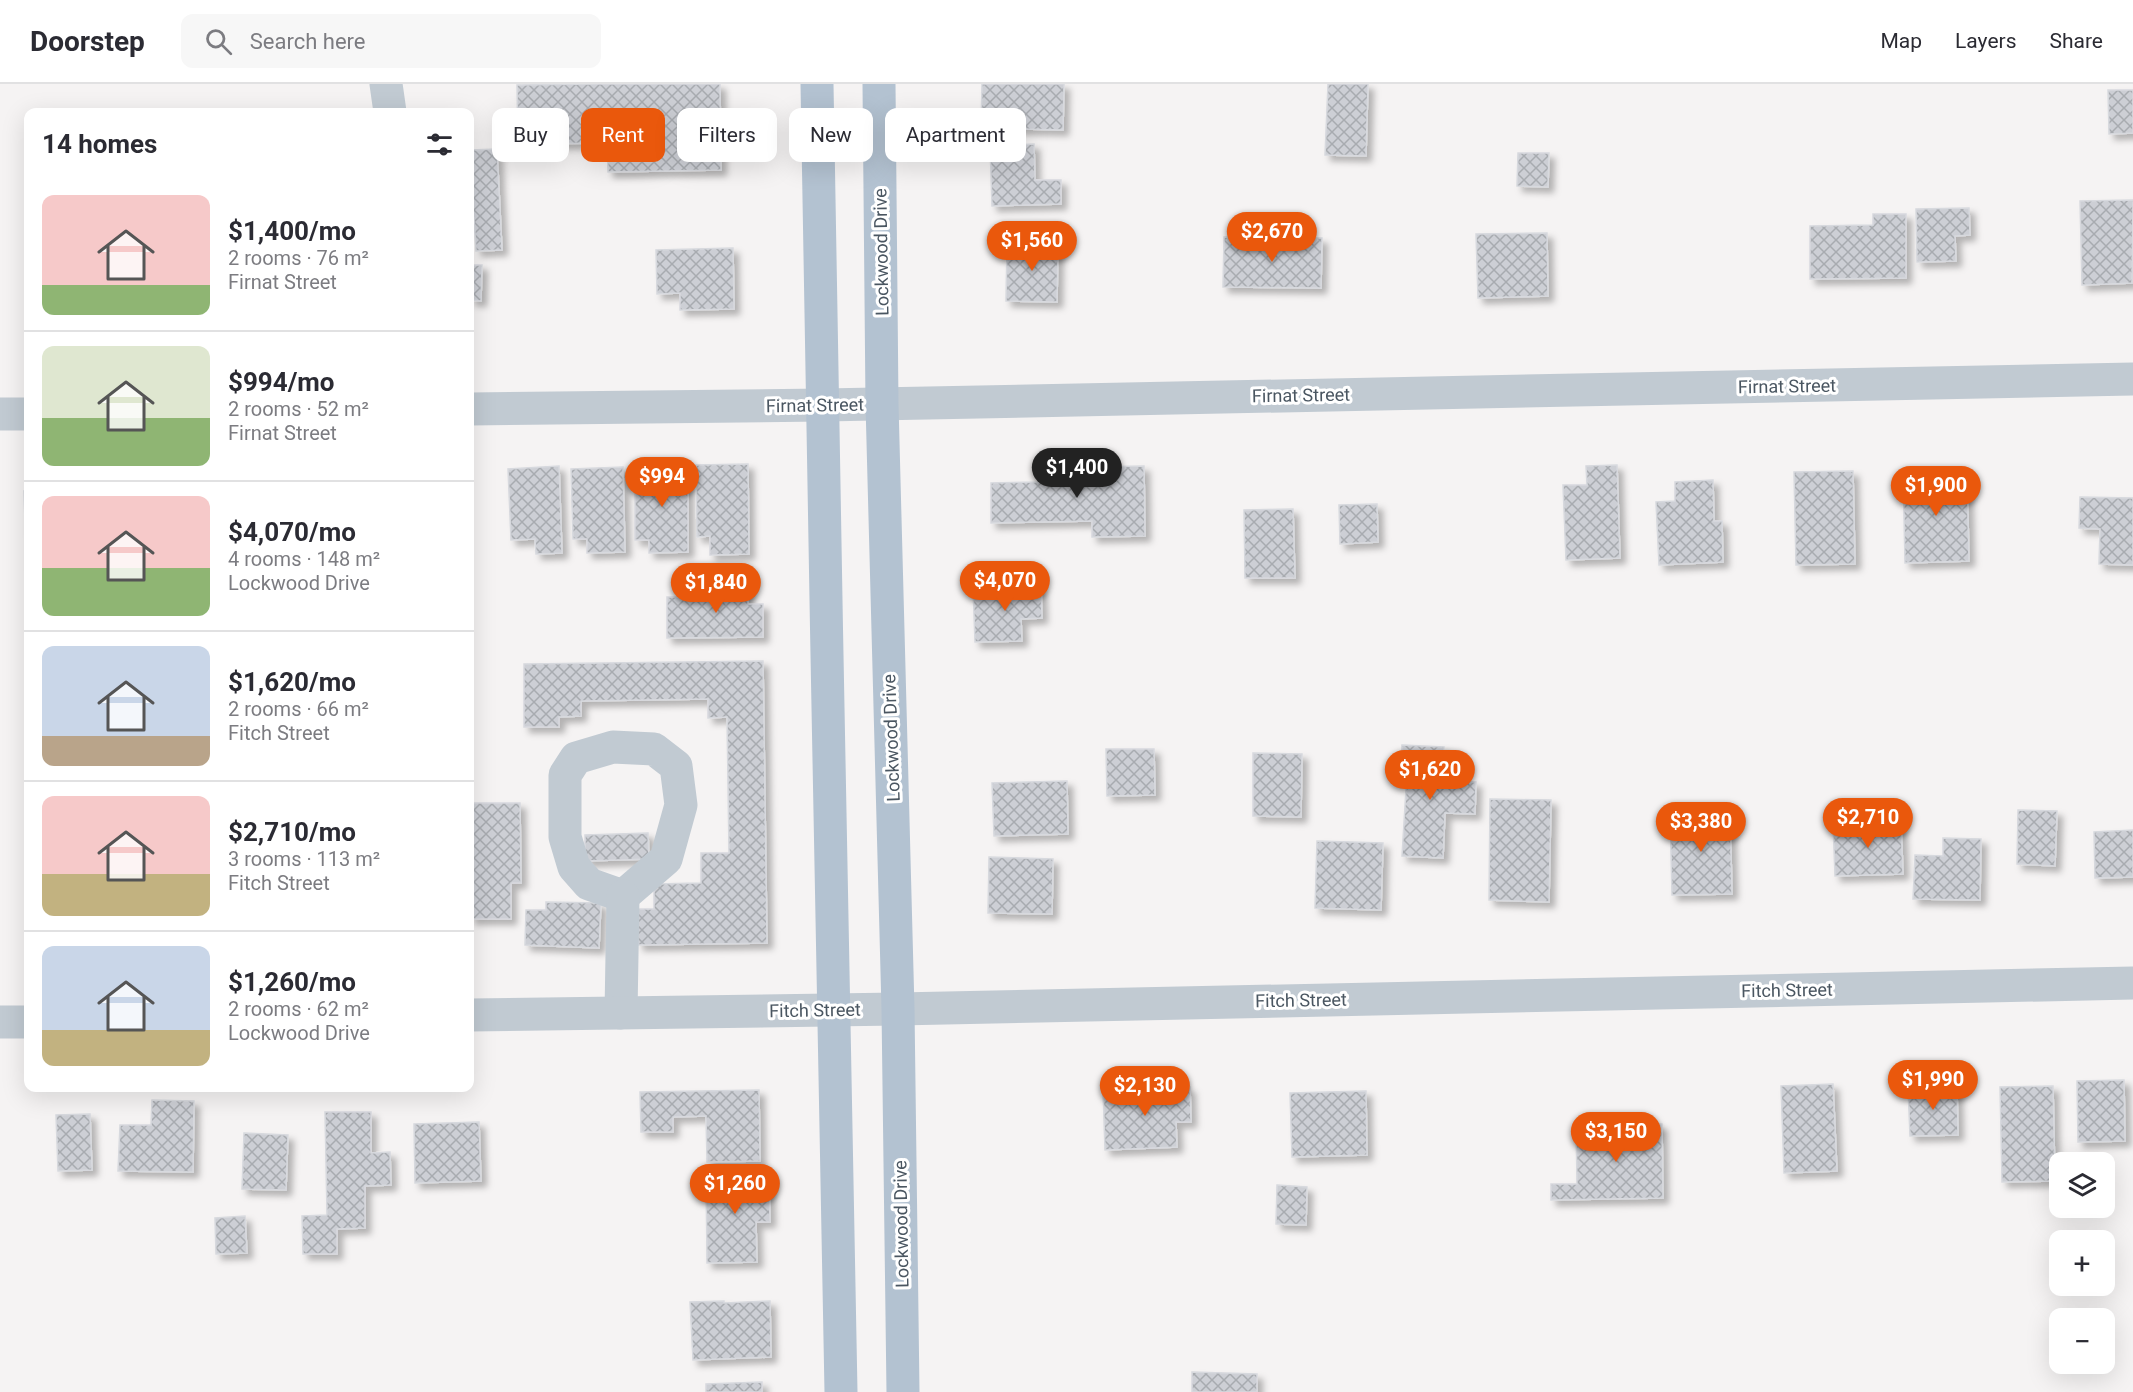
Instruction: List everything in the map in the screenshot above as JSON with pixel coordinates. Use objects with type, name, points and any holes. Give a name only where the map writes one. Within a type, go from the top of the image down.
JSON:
[{"type":"main road","points":[[817,84],[832,1010],[841,1392]]},
{"type":"main road","name":"Lockwood Drive","points":[[879,84],[882,404],[898,1009],[903,1392]]},
{"type":"street","points":[[386,84],[389,108]]},
{"type":"street","name":"Firnat Street","points":[[474,409],[882,404],[2133,379]]},
{"type":"street","points":[[0,414],[24,414]]},
{"type":"street","points":[[621,1013],[623,896],[666,859],[681,805],[676,766],[654,749],[613,747],[576,758],[565,775],[565,837],[574,867],[589,884],[623,896]]},
{"type":"street","name":"Fitch Street","points":[[474,1015],[898,1009],[2133,982]]},
{"type":"street","points":[[0,1022],[24,1022]]},
{"type":"building","points":[[720,84],[720,108],[677,108],[677,162],[721,162],[721,170],[608,172],[608,162],[665,162],[665,108],[581,108],[581,143],[569,143],[569,108],[517,108],[517,85]]},
{"type":"building","points":[[982,84],[1064,84],[1063,130],[1026,129],[1026,108],[981,108]]},
{"type":"building","points":[[1328,84],[1368,84],[1366,156],[1325,155]]},
{"type":"building","points":[[2108,90],[2133,90],[2133,133],[2109,134]]},
{"type":"building","points":[[1026,144],[1034,144],[1035,180],[1061,180],[1061,204],[992,206],[991,162],[1026,162]]},
{"type":"building","points":[[492,149],[492,162],[498,162],[502,250],[476,251],[474,150]]},
{"type":"building","points":[[1518,153],[1549,153],[1548,187],[1517,186]]},
{"type":"building","points":[[2133,200],[2132,283],[2082,285],[2080,201]]},
{"type":"building","points":[[1969,208],[1970,235],[1955,236],[1956,261],[1917,262],[1916,209]]},
{"type":"building","points":[[1873,214],[1906,214],[1906,278],[1810,279],[1810,226],[1873,225]]},
{"type":"building","points":[[1547,233],[1548,296],[1478,298],[1476,234]]},
{"type":"building","points":[[1224,237],[1322,238],[1321,288],[1223,287]]},
{"type":"building","points":[[1007,243],[1058,244],[1057,302],[1006,301]]},
{"type":"building","points":[[733,248],[734,309],[680,310],[680,293],[657,294],[656,250]]},
{"type":"building","points":[[474,265],[482,265],[481,301],[474,300]]},
{"type":"building","points":[[748,464],[749,554],[710,555],[710,536],[697,537],[696,465]]},
{"type":"building","points":[[688,465],[688,552],[649,553],[649,540],[635,540],[635,466]]},
{"type":"building","points":[[1617,465],[1620,558],[1566,560],[1563,485],[1587,485],[1586,466]]},
{"type":"building","points":[[559,466],[562,553],[536,554],[535,539],[511,540],[508,469]]},
{"type":"building","points":[[1144,466],[1145,536],[1092,537],[1092,521],[991,523],[991,483],[1039,482],[1039,468]]},
{"type":"building","points":[[623,467],[625,552],[587,553],[587,539],[573,539],[571,469]]},
{"type":"building","points":[[1853,471],[1855,564],[1796,565],[1794,472]]},
{"type":"building","points":[[1967,472],[1969,561],[1905,563],[1903,473]]},
{"type":"building","points":[[1713,480],[1714,521],[1722,521],[1723,562],[1659,565],[1656,502],[1675,501],[1675,482]]},
{"type":"building","points":[[2080,497],[2133,498],[2133,565],[2099,564],[2100,529],[2079,528]]},
{"type":"building","points":[[1377,504],[1378,542],[1340,544],[1339,505]]},
{"type":"building","points":[[1293,509],[1295,578],[1245,578],[1244,510]]},
{"type":"building","points":[[705,582],[748,582],[748,604],[763,604],[763,637],[667,638],[667,597],[705,597]]},
{"type":"building","points":[[1041,586],[1042,618],[1021,619],[1022,641],[975,642],[973,588]]},
{"type":"building","points":[[763,661],[767,943],[638,945],[637,909],[654,909],[654,884],[701,883],[701,853],[729,853],[727,717],[708,718],[708,699],[581,701],[581,716],[559,717],[559,727],[524,727],[524,664]]},
{"type":"building","points":[[1402,745],[1444,747],[1442,780],[1476,782],[1475,814],[1445,813],[1443,858],[1402,856],[1407,772],[1401,771]]},
{"type":"building","points":[[1106,749],[1154,749],[1155,795],[1107,796]]},
{"type":"building","points":[[1253,753],[1302,754],[1301,817],[1253,816]]},
{"type":"building","points":[[1067,781],[1068,834],[994,836],[992,783]]},
{"type":"building","points":[[1490,799],[1551,800],[1549,902],[1489,900]]},
{"type":"building","points":[[474,803],[520,803],[521,883],[511,883],[511,919],[474,919]]},
{"type":"building","points":[[2018,810],[2057,811],[2055,866],[2017,864]]},
{"type":"building","points":[[1730,811],[1732,894],[1672,895],[1670,813]]},
{"type":"building","points":[[1901,821],[1903,874],[1835,876],[1833,823]]},
{"type":"building","points":[[2133,830],[2133,877],[2095,878],[2094,832]]},
{"type":"building","points":[[648,833],[649,859],[585,861],[585,835]]},
{"type":"building","points":[[1943,838],[1981,839],[1980,900],[1913,899],[1915,855],[1943,856]]},
{"type":"building","points":[[1317,841],[1383,843],[1381,910],[1315,908]]},
{"type":"building","points":[[989,857],[1053,859],[1052,914],[988,913]]},
{"type":"building","points":[[546,902],[601,903],[599,948],[525,945],[526,910],[546,910]]},
{"type":"building","points":[[2124,1080],[2125,1141],[2078,1142],[2077,1081]]},
{"type":"building","points":[[1833,1084],[1837,1171],[1784,1173],[1781,1086]]},
{"type":"building","points":[[2053,1086],[2054,1152],[2049,1152],[2049,1181],[2002,1182],[2000,1087]]},
{"type":"building","points":[[1190,1087],[1191,1122],[1176,1122],[1177,1147],[1105,1150],[1103,1090]]},
{"type":"building","points":[[1957,1087],[1958,1135],[1910,1136],[1908,1088]]},
{"type":"building","points":[[759,1090],[760,1161],[707,1162],[706,1116],[673,1117],[673,1132],[641,1132],[640,1092]]},
{"type":"building","points":[[1366,1091],[1367,1155],[1292,1157],[1290,1093]]},
{"type":"building","points":[[152,1100],[194,1101],[193,1172],[118,1171],[120,1125],[151,1125]]},
{"type":"building","points":[[325,1112],[371,1112],[371,1153],[390,1152],[391,1185],[365,1186],[365,1228],[337,1229],[337,1254],[303,1254],[302,1216],[327,1215]]},
{"type":"building","points":[[90,1114],[92,1170],[58,1171],[56,1115]]},
{"type":"building","points":[[479,1122],[481,1181],[415,1183],[414,1124]]},
{"type":"building","points":[[1662,1124],[1663,1198],[1551,1200],[1551,1184],[1577,1184],[1576,1125]]},
{"type":"building","points":[[244,1133],[288,1135],[286,1190],[242,1189]]},
{"type":"building","points":[[769,1173],[770,1222],[756,1222],[757,1262],[707,1263],[706,1174]]},
{"type":"building","points":[[1277,1185],[1307,1187],[1306,1225],[1276,1224]]},
{"type":"building","points":[[245,1216],[247,1253],[216,1254],[215,1218]]},
{"type":"building","points":[[724,1301],[724,1303],[770,1301],[771,1357],[693,1360],[690,1302]]},
{"type":"building","points":[[1192,1372],[1257,1374],[1257,1392],[1192,1392]]},
{"type":"building","points":[[762,1382],[762,1392],[706,1392],[706,1384]]}]
